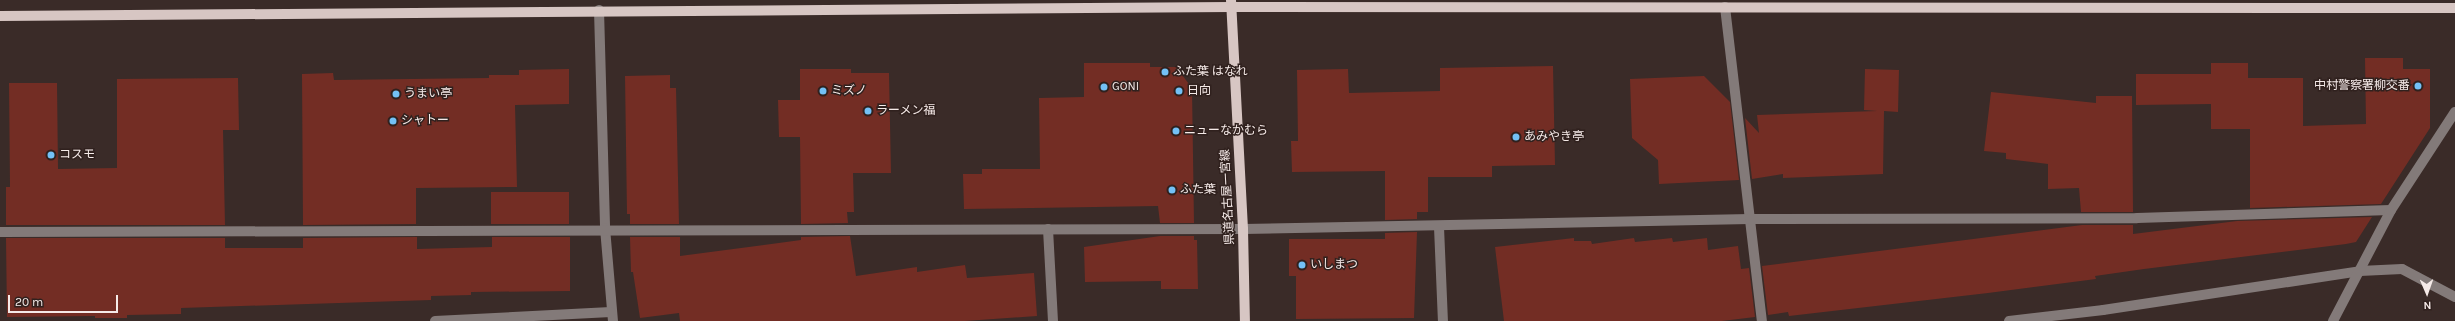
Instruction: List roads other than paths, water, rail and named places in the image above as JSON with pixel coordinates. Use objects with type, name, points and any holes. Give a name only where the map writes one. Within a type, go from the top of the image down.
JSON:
[{"type":"main road","points":[[0,16],[1231,4],[1725,7],[2455,8]]},
{"type":"main road","name":"県道名古屋一宮線","points":[[1231,4],[1243,229],[1245,321]]},
{"type":"street","points":[[1725,7],[1762,321]]},
{"type":"street","points":[[435,321],[612,316],[605,228],[599,10]]},
{"type":"street","points":[[2333,321],[2391,210],[2455,112]]},
{"type":"street","points":[[0,232],[605,228],[1243,229],[1439,227],[1750,219],[2137,218],[2391,210]]},
{"type":"street","points":[[1439,227],[1443,321]]},
{"type":"street","points":[[1048,229],[1053,321]]},
{"type":"street","points":[[2009,321],[2103,310],[2360,271],[2402,269],[2455,297]]},
{"type":"place","name":"ふた葉 はなれ","points":[[1165,72]]},
{"type":"place","name":"中村警察署柳交番","points":[[2418,86]]},
{"type":"place","name":"GONI","points":[[1104,87]]},
{"type":"place","name":"ミズノ","points":[[823,91]]},
{"type":"place","name":"日向","points":[[1179,91]]},
{"type":"place","name":"うまい亭","points":[[396,94]]},
{"type":"place","name":"ラーメン福","points":[[868,111]]},
{"type":"place","name":"シャトー","points":[[393,121]]},
{"type":"place","name":"ニューなかむら","points":[[1176,131]]},
{"type":"place","name":"あみやき亭","points":[[1516,137]]},
{"type":"place","name":"コスモ","points":[[51,155]]},
{"type":"place","name":"ふた葉","points":[[1172,190]]},
{"type":"place","name":"いしまつ","points":[[1302,265]]}]
